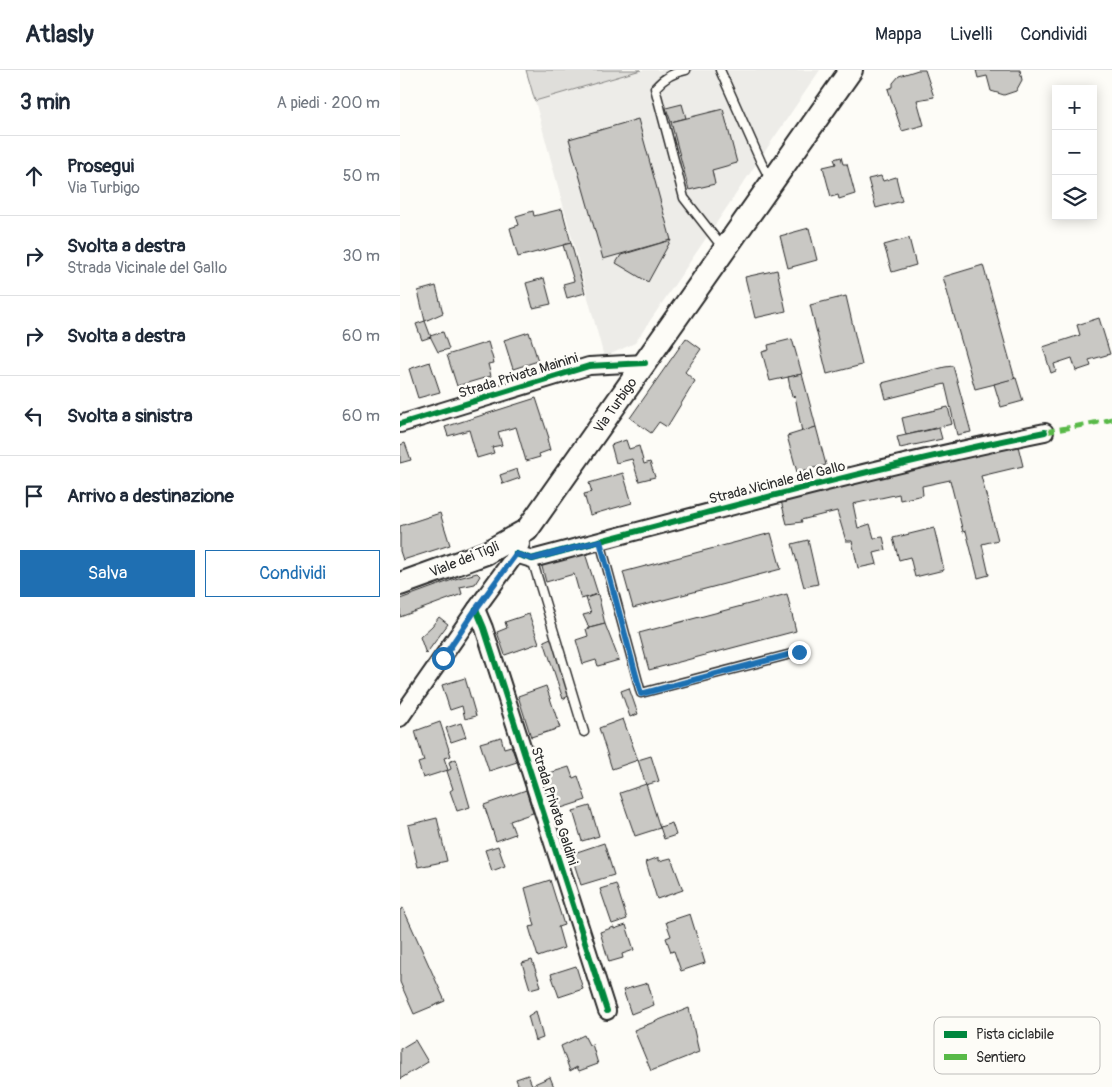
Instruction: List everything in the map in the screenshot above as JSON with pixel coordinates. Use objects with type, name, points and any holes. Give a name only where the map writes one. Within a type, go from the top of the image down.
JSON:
[{"type":"main road","name":"Via Turbigo","points":[[527,530],[851,70]]},
{"type":"main road","name":"Viale dei Tigli","points":[[400,584],[486,553],[527,530]]},
{"type":"street","name":"Strada Privata Mainini","points":[[400,424],[589,366],[645,363]]},
{"type":"street","name":"Strada Vicinale del Gallo","points":[[532,559],[784,492],[973,446],[1045,432]]},
{"type":"street","name":"Via Turbigo","points":[[400,718],[516,554],[527,530]]},
{"type":"street","points":[[516,554],[532,559]]},
{"type":"street","name":"Strada Privata Galdini","points":[[476,609],[484,628],[608,1011]]},
{"type":"lane","points":[[686,70],[663,79],[655,88],[684,198],[725,250]]},
{"type":"lane","points":[[720,70],[772,183]]},
{"type":"lane","points":[[600,541],[641,694],[799,652]]},
{"type":"lane","points":[[532,559],[584,732]]},
{"type":"shaded area","points":[[526,70],[641,70],[535,101]]},
{"type":"shaded area","points":[[641,70],[820,70],[635,343],[604,357],[535,101]]},
{"type":"building","points":[[918,70],[925,70],[934,97],[917,100],[924,125],[902,131],[888,89],[893,87],[893,83],[899,76]]},
{"type":"building","points":[[976,70],[1020,70],[1022,80],[1016,91],[1004,95],[991,91],[987,76],[978,78]]},
{"type":"building","points":[[682,104],[686,118],[671,122],[666,108]]},
{"type":"building","points":[[723,109],[737,163],[712,170],[715,184],[689,190],[671,122]]},
{"type":"building","points":[[638,119],[671,240],[603,259],[569,139]]},
{"type":"building","points":[[841,157],[843,164],[847,164],[855,194],[839,199],[838,195],[831,197],[823,167],[836,164],[834,159]]},
{"type":"building","points":[[881,176],[883,181],[896,177],[902,201],[876,208],[868,179]]},
{"type":"building","points":[[562,209],[571,243],[518,257],[510,228],[519,225],[516,216],[533,211],[534,216]]},
{"type":"building","points":[[809,228],[817,260],[788,268],[780,236]]},
{"type":"building","points":[[909,238],[916,265],[892,272],[884,245]]},
{"type":"building","points":[[671,240],[648,282],[616,263],[621,255]]},
{"type":"building","points":[[571,243],[585,293],[567,298],[563,284],[574,281],[563,245]]},
{"type":"building","points":[[983,265],[1015,379],[975,389],[943,277]]},
{"type":"building","points":[[777,270],[786,311],[755,318],[745,277]]},
{"type":"building","points":[[544,278],[551,304],[533,308],[526,283]]},
{"type":"building","points":[[436,286],[443,313],[425,321],[418,291]]},
{"type":"building","points":[[846,296],[862,365],[827,374],[810,305]]},
{"type":"building","points":[[1099,318],[1110,354],[1089,360],[1091,366],[1076,371],[1072,358],[1054,364],[1056,371],[1051,373],[1043,347],[1080,335],[1077,325]]},
{"type":"building","points":[[425,321],[431,337],[422,340],[416,324]]},
{"type":"building","points":[[443,332],[449,349],[438,352],[430,336]]},
{"type":"building","points":[[529,332],[538,361],[513,369],[504,340]]},
{"type":"building","points":[[686,338],[701,349],[685,372],[695,381],[667,427],[659,422],[651,433],[630,418]]},
{"type":"building","points":[[792,339],[802,374],[770,381],[762,352],[769,350],[768,345]]},
{"type":"building","points":[[488,342],[494,363],[488,364],[491,376],[457,386],[447,355]]},
{"type":"building","points":[[430,362],[440,392],[418,398],[409,369]]},
{"type":"building","points":[[953,366],[971,432],[957,435],[945,384],[886,399],[882,383]]},
{"type":"building","points":[[802,374],[816,427],[802,432],[795,396],[792,397],[788,377]]},
{"type":"building","points":[[1016,378],[1023,401],[1001,407],[994,384]]},
{"type":"building","points":[[536,398],[549,438],[547,439],[550,450],[539,454],[540,457],[526,461],[516,427],[498,432],[502,445],[492,447],[494,453],[477,458],[469,430],[448,436],[445,427]]},
{"type":"building","points":[[948,407],[952,424],[906,435],[902,418]]},
{"type":"building","points":[[816,427],[826,465],[797,472],[787,436]]},
{"type":"building","points":[[939,428],[942,439],[900,448],[897,437]]},
{"type":"building","points":[[626,440],[629,449],[639,446],[644,464],[650,462],[655,477],[639,481],[632,459],[616,463],[611,445]]},
{"type":"building","points":[[405,443],[411,460],[400,463],[400,445]]},
{"type":"building","points":[[1018,446],[1023,466],[981,476],[998,540],[982,544],[989,575],[978,578],[966,531],[963,532],[950,480],[922,486],[923,495],[900,500],[899,494],[853,504],[858,528],[870,524],[874,538],[883,537],[886,550],[874,553],[877,564],[858,568],[852,541],[846,541],[837,511],[801,520],[802,522],[787,524],[781,501]]},
{"type":"building","points":[[517,469],[520,478],[503,484],[500,475]]},
{"type":"building","points":[[623,473],[632,503],[590,515],[584,494],[592,492],[589,483]]},
{"type":"building","points":[[440,513],[450,545],[403,560],[400,551],[400,526]]},
{"type":"building","points":[[934,528],[944,570],[915,577],[910,557],[899,560],[893,538]]},
{"type":"building","points":[[771,533],[781,569],[633,608],[623,572]]},
{"type":"building","points":[[808,540],[818,584],[804,587],[792,544]]},
{"type":"building","points":[[584,550],[598,594],[581,599],[574,574],[546,582],[541,563]]},
{"type":"building","points":[[477,573],[480,576],[475,584],[460,587],[462,594],[400,617],[400,599]]},
{"type":"building","points":[[598,594],[605,624],[589,628],[583,615],[591,613],[586,598]]},
{"type":"building","points":[[787,594],[796,631],[649,670],[639,633]]},
{"type":"building","points":[[529,614],[539,643],[505,655],[497,632],[507,628],[505,622]]},
{"type":"building","points":[[439,617],[448,624],[426,654],[420,637]]},
{"type":"building","points":[[605,624],[619,660],[598,666],[596,660],[583,664],[576,640],[588,636],[586,629]]},
{"type":"building","points":[[553,637],[572,694],[563,699],[544,641]]},
{"type":"building","points":[[465,678],[476,716],[465,719],[462,706],[450,710],[442,685]]},
{"type":"building","points":[[546,686],[560,728],[531,737],[518,696]]},
{"type":"building","points":[[629,688],[638,714],[630,717],[621,691]]},
{"type":"building","points":[[623,719],[638,760],[612,769],[599,728]]},
{"type":"building","points":[[440,722],[451,756],[444,758],[448,770],[423,778],[418,763],[424,761],[415,731]]},
{"type":"building","points":[[461,723],[466,737],[451,742],[446,728]]},
{"type":"building","points":[[501,737],[504,748],[511,746],[517,762],[489,771],[480,743]]},
{"type":"building","points":[[651,756],[659,781],[646,785],[638,760]]},
{"type":"building","points":[[456,759],[470,807],[457,811],[450,791],[453,789],[447,771],[451,769],[449,762]]},
{"type":"building","points":[[569,767],[573,778],[578,776],[586,800],[555,810],[543,775]]},
{"type":"building","points":[[646,784],[660,828],[635,836],[620,793]]},
{"type":"building","points":[[526,790],[533,813],[510,821],[515,834],[496,841],[484,805]]},
{"type":"building","points":[[590,806],[599,836],[582,841],[573,811]]},
{"type":"building","points":[[437,818],[447,861],[418,867],[408,825]]},
{"type":"building","points":[[672,823],[676,835],[664,839],[660,827]]},
{"type":"building","points":[[604,843],[614,875],[581,885],[571,854]]},
{"type":"building","points":[[498,846],[505,866],[492,871],[485,850]]},
{"type":"building","points":[[659,857],[659,861],[671,858],[683,890],[657,899],[646,862]]},
{"type":"building","points":[[550,880],[564,925],[558,927],[564,948],[538,957],[529,927],[535,926],[525,888]]},
{"type":"building","points":[[616,884],[627,919],[612,924],[600,889]]},
{"type":"building","points":[[403,908],[445,1001],[414,1014],[400,982],[400,910]]},
{"type":"building","points":[[690,914],[705,963],[681,971],[674,951],[671,952],[666,938],[671,936],[666,922]]},
{"type":"building","points":[[626,925],[634,950],[622,954],[623,958],[609,962],[600,932]]},
{"type":"building","points":[[532,960],[541,986],[530,989],[522,963]]},
{"type":"building","points":[[576,966],[583,989],[559,997],[551,974]]},
{"type":"building","points":[[648,983],[654,1005],[631,1014],[623,990]]},
{"type":"building","points":[[689,1008],[699,1052],[651,1071],[634,1030]]},
{"type":"building","points":[[536,1011],[543,1038],[535,1041],[528,1016]]},
{"type":"building","points":[[584,1035],[589,1045],[592,1044],[598,1064],[579,1071],[577,1067],[570,1071],[561,1046]]},
{"type":"building","points":[[415,1040],[428,1062],[400,1079],[400,1049]]},
{"type":"building","points":[[528,1075],[532,1085],[550,1077],[554,1087],[519,1087],[516,1079]]},
{"type":"marked path","points":[[1045,432],[1112,419]]},
{"type":"cycle path","points":[[400,424],[589,366],[645,363]]},
{"type":"cycle path","points":[[516,554],[532,559],[916,460],[1045,432]]},
{"type":"cycle path","points":[[476,609],[484,628],[607,1011]]},
{"type":"route","points":[[443,658],[516,554],[532,559],[600,541],[641,694],[799,652]]}]
